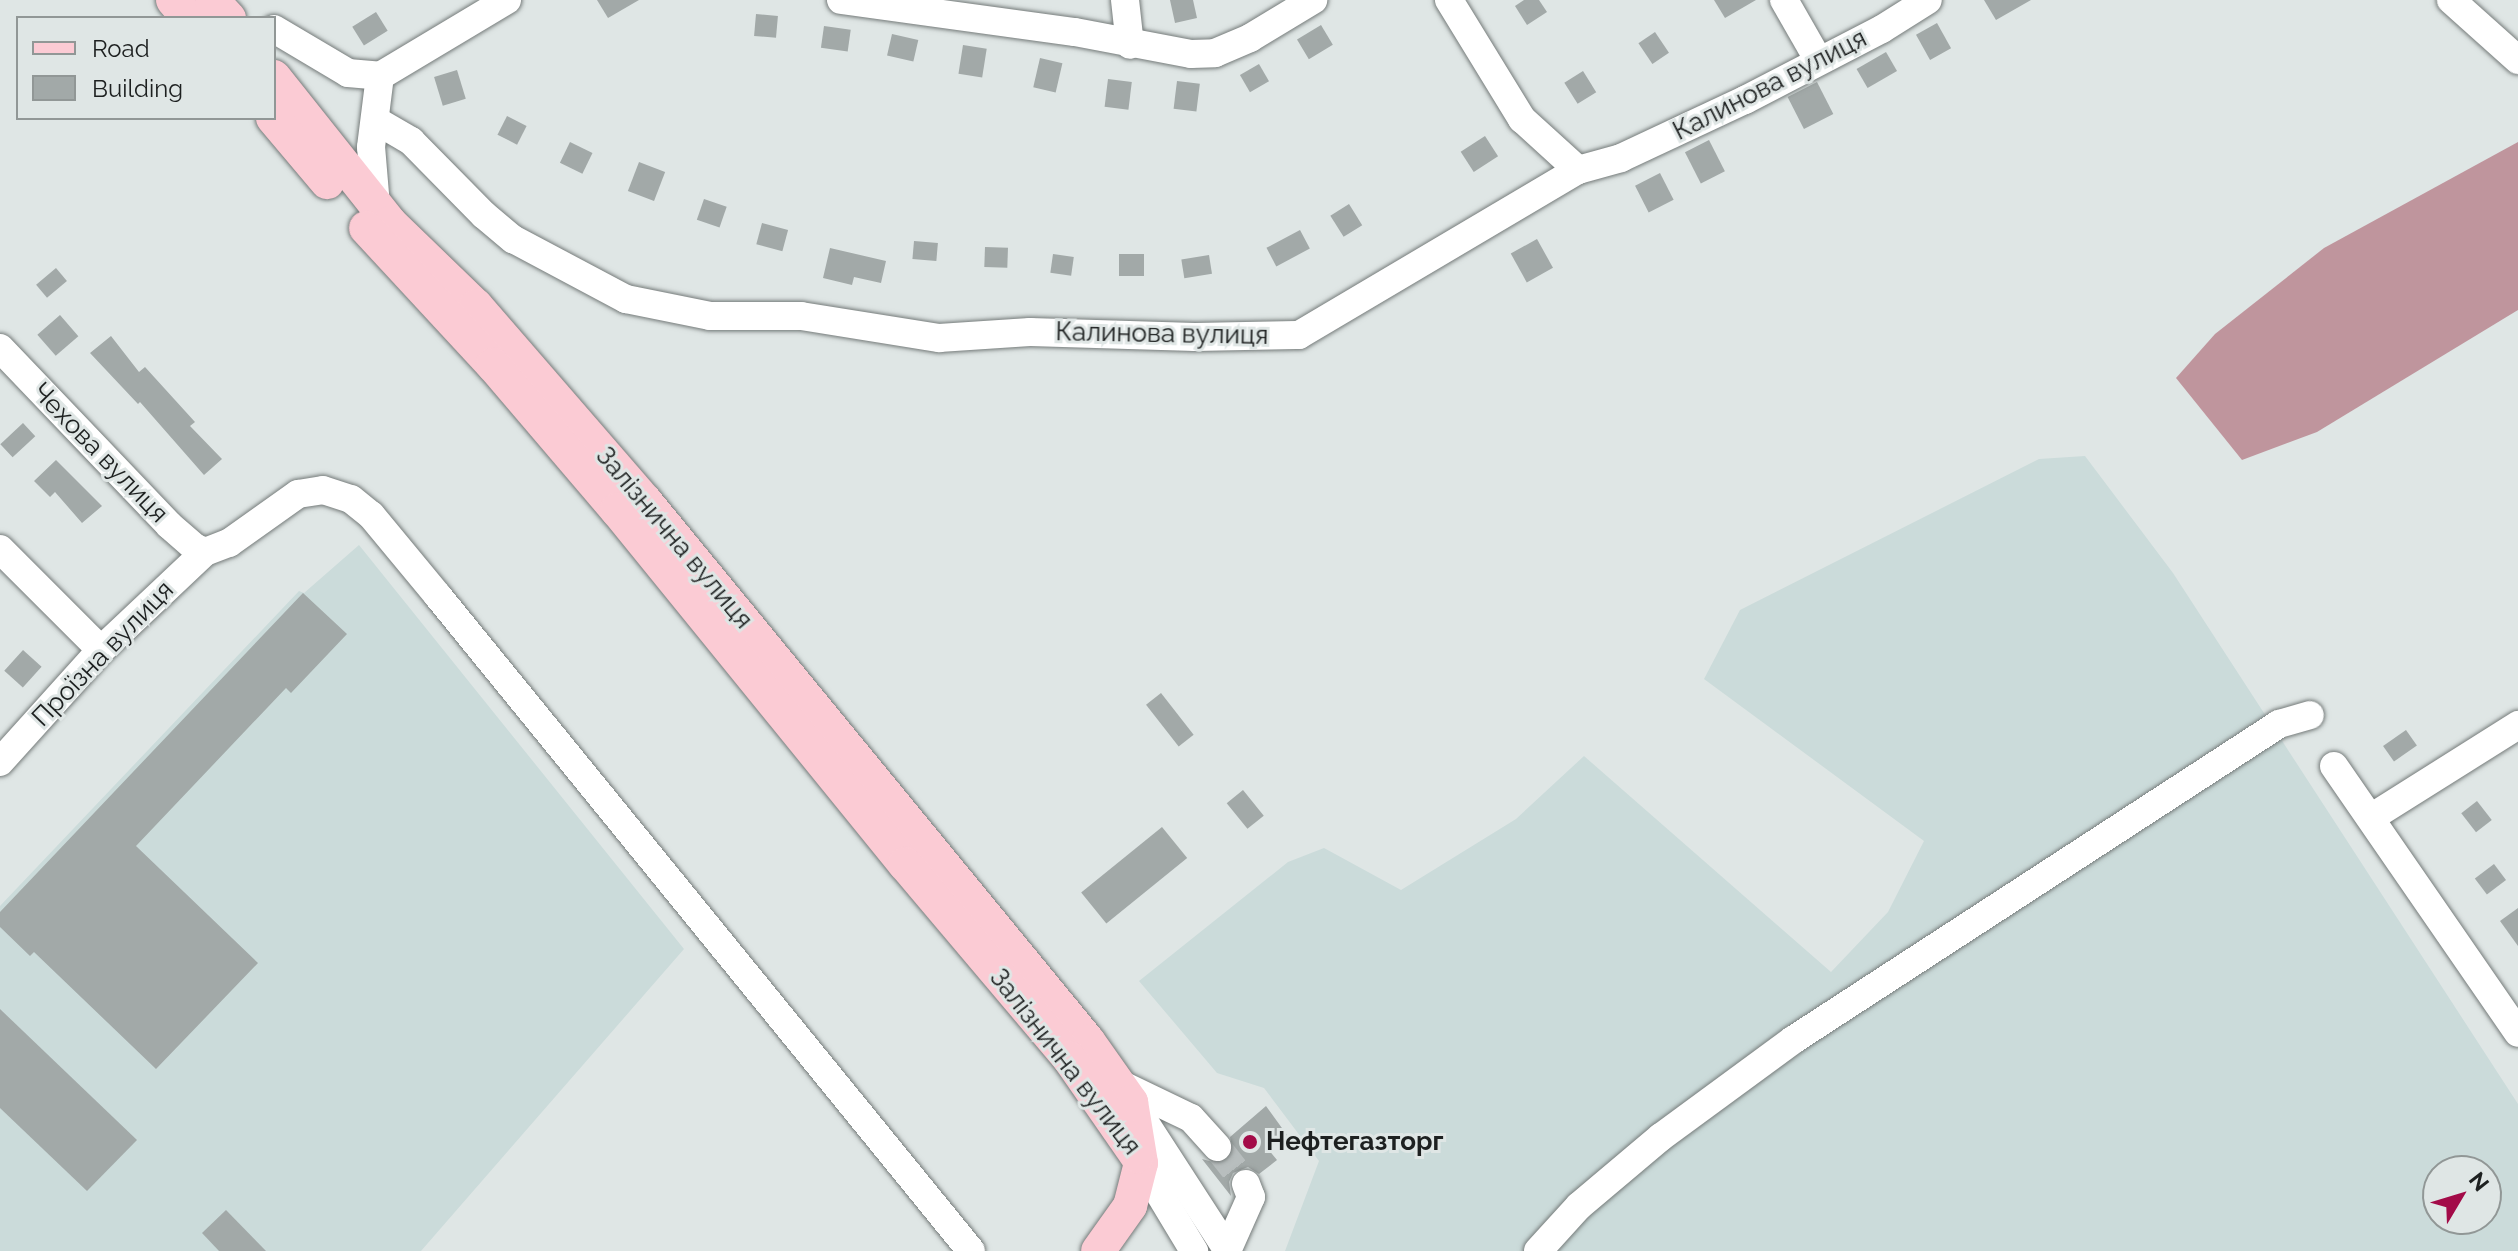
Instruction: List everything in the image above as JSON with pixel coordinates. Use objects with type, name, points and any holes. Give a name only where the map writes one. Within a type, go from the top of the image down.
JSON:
[{"type":"main road","points":[[173,0],[186,16]]},
{"type":"main road","name":"Залізнична вулиця","points":[[276,80],[376,206],[476,306],[645,501],[1079,1030],[1124,1092],[1141,1163]]},
{"type":"main road","name":"Залізнична вулиця","points":[[275,120],[381,247],[493,365],[627,522],[905,864],[1069,1058],[1141,1163]]},
{"type":"main road","points":[[1098,1251],[1130,1206],[1141,1163]]},
{"type":"street","points":[[276,30],[348,73],[380,76],[507,0]]},
{"type":"street","points":[[841,0],[1075,32],[1130,45],[1191,54],[1215,53],[1250,38],[1313,0]]},
{"type":"street","points":[[1125,0],[1130,45]]},
{"type":"street","points":[[1449,0],[1522,119],[1578,170]]},
{"type":"street","points":[[1784,0],[1819,61]]},
{"type":"street","name":"Калинова вулиця","points":[[375,120],[411,141],[459,191],[513,239],[626,299],[710,316],[801,316],[939,338],[1030,332],[1195,337],[1299,335],[1578,170],[1621,158],[1819,61],[1928,0]]},
{"type":"street","points":[[2451,0],[2518,60]]},
{"type":"street","points":[[376,206],[371,147],[380,76]]},
{"type":"street","name":"Чехова вулиця","points":[[0,348],[169,525],[194,547],[205,552]]},
{"type":"street","name":"Проїзна вулиця","points":[[1,759],[101,650],[205,552],[229,543],[298,494],[323,490],[351,499],[371,515],[971,1251]]},
{"type":"street","points":[[0,549],[101,650]]},
{"type":"street","points":[[1538,1251],[1579,1206],[1661,1137],[1793,1040],[2279,724],[2310,715]]},
{"type":"street","points":[[2372,817],[2518,725]]},
{"type":"street","points":[[2334,766],[2517,1031]]},
{"type":"street","points":[[1124,1092],[1191,1118],[1217,1147]]},
{"type":"street","points":[[1124,1092],[1228,1251]]},
{"type":"street","points":[[1141,1163],[1194,1251]]},
{"type":"street","points":[[1228,1251],[1251,1197],[1246,1184]]},
{"type":"shaded area","points":[[2518,142],[2518,310],[2317,432],[2242,460],[2176,378],[2215,334],[2324,248]]},
{"type":"shaded area","points":[[2085,456],[2173,573],[2518,1104],[2518,1251],[1285,1251],[1319,1161],[1264,1088],[1217,1073],[1139,981],[1288,862],[1324,848],[1401,890],[1516,819],[1584,756],[1831,972],[1888,912],[1924,841],[1704,679],[1740,610],[2039,459]]},
{"type":"shaded area","points":[[359,545],[684,949],[421,1251],[0,1251],[0,906],[299,591],[304,593]]},
{"type":"building","points":[[597,0],[639,0],[608,18]]},
{"type":"building","points":[[1170,0],[1193,0],[1197,18],[1175,23]]},
{"type":"building","points":[[1524,0],[1539,0],[1547,12],[1527,25],[1515,6]]},
{"type":"building","points":[[1714,0],[1756,0],[1725,18]]},
{"type":"building","points":[[1984,0],[2031,0],[1996,20]]},
{"type":"building","points":[[376,12],[388,31],[364,45],[352,27]]},
{"type":"building","points":[[756,14],[778,16],[776,38],[754,36]]},
{"type":"building","points":[[1937,23],[1951,48],[1930,60],[1916,35]]},
{"type":"building","points":[[1321,25],[1333,45],[1309,59],[1297,39]]},
{"type":"building","points":[[824,26],[851,30],[848,52],[821,48]]},
{"type":"building","points":[[1655,32],[1669,53],[1652,64],[1638,43]]},
{"type":"building","points":[[892,34],[918,40],[913,62],[887,55]]},
{"type":"building","points":[[963,45],[987,49],[982,77],[958,74]]},
{"type":"building","points":[[1886,52],[1897,71],[1868,88],[1857,69]]},
{"type":"building","points":[[1040,58],[1062,63],[1056,92],[1033,87]]},
{"type":"building","points":[[1259,64],[1269,81],[1250,92],[1240,75]]},
{"type":"building","points":[[457,70],[466,99],[443,106],[434,77]]},
{"type":"building","points":[[1583,71],[1596,92],[1578,104],[1564,83]]},
{"type":"building","points":[[1108,79],[1132,82],[1128,110],[1105,107]]},
{"type":"building","points":[[1177,81],[1200,84],[1196,112],[1174,109]]},
{"type":"building","points":[[1817,82],[1833,114],[1804,129],[1788,97]]},
{"type":"building","points":[[507,116],[527,126],[517,145],[497,135]]},
{"type":"building","points":[[1485,136],[1498,156],[1474,172],[1461,152]]},
{"type":"building","points":[[1709,140],[1725,171],[1701,183],[1685,152]]},
{"type":"building","points":[[570,142],[592,153],[582,174],[560,163]]},
{"type":"building","points":[[639,162],[665,172],[654,201],[628,191]]},
{"type":"building","points":[[1660,173],[1674,200],[1649,212],[1635,186]]},
{"type":"building","points":[[704,199],[727,207],[720,228],[697,220]]},
{"type":"building","points":[[1349,204],[1362,225],[1344,237],[1330,216]]},
{"type":"building","points":[[762,223],[788,230],[782,251],[756,244]]},
{"type":"building","points":[[1300,230],[1310,249],[1276,266],[1266,248]]},
{"type":"building","points":[[1537,239],[1553,268],[1527,282],[1511,254]]},
{"type":"building","points":[[914,241],[938,243],[936,261],[912,259]]},
{"type":"building","points":[[985,247],[1008,248],[1007,268],[984,267]]},
{"type":"building","points":[[830,248],[886,261],[881,283],[854,277],[852,285],[823,278]]},
{"type":"building","points":[[1053,254],[1074,257],[1071,276],[1050,273]]},
{"type":"building","points":[[1119,254],[1144,254],[1144,276],[1119,276]]},
{"type":"building","points":[[1209,255],[1212,274],[1184,278],[1181,259]]},
{"type":"building","points":[[56,268],[67,281],[47,298],[36,285]]},
{"type":"building","points":[[60,315],[78,336],[56,356],[37,335]]},
{"type":"building","points":[[111,336],[139,372],[145,367],[195,422],[190,426],[222,459],[204,475],[140,402],[138,404],[90,353]]},
{"type":"building","points":[[23,423],[35,436],[13,457],[0,444]]},
{"type":"building","points":[[56,460],[102,506],[82,523],[55,492],[50,497],[34,481]]},
{"type":"building","points":[[303,593],[347,634],[291,693],[286,688],[136,846],[258,963],[156,1069],[34,952],[30,956],[0,927],[0,912]]},
{"type":"building","points":[[23,650],[42,667],[23,688],[4,671]]},
{"type":"building","points":[[1161,693],[1194,735],[1179,746],[1146,705]]},
{"type":"building","points":[[2406,730],[2417,746],[2394,762],[2383,746]]},
{"type":"building","points":[[1243,790],[1264,816],[1247,829],[1227,803]]},
{"type":"building","points":[[2477,801],[2492,820],[2476,832],[2461,813]]},
{"type":"building","points":[[1162,827],[1187,858],[1106,924],[1081,892]]},
{"type":"building","points":[[2494,864],[2506,880],[2487,894],[2475,878]]},
{"type":"building","points":[[2518,908],[2518,946],[2500,921]]},
{"type":"building","points":[[0,1009],[137,1140],[87,1191],[0,1108]]},
{"type":"building","points":[[1266,1106],[1287,1135],[1268,1149],[1277,1160],[1259,1174],[1248,1167],[1233,1173],[1229,1182],[1231,1196],[1202,1159],[1220,1164],[1228,1160],[1233,1152],[1230,1137]]},
{"type":"building","points":[[226,1210],[266,1251],[219,1251],[202,1233]]},
{"type":"tunnel","points":[[1217,1147],[1246,1184]]},
{"type":"place","name":"Нефтегазторг","points":[[1250,1142]]}]
